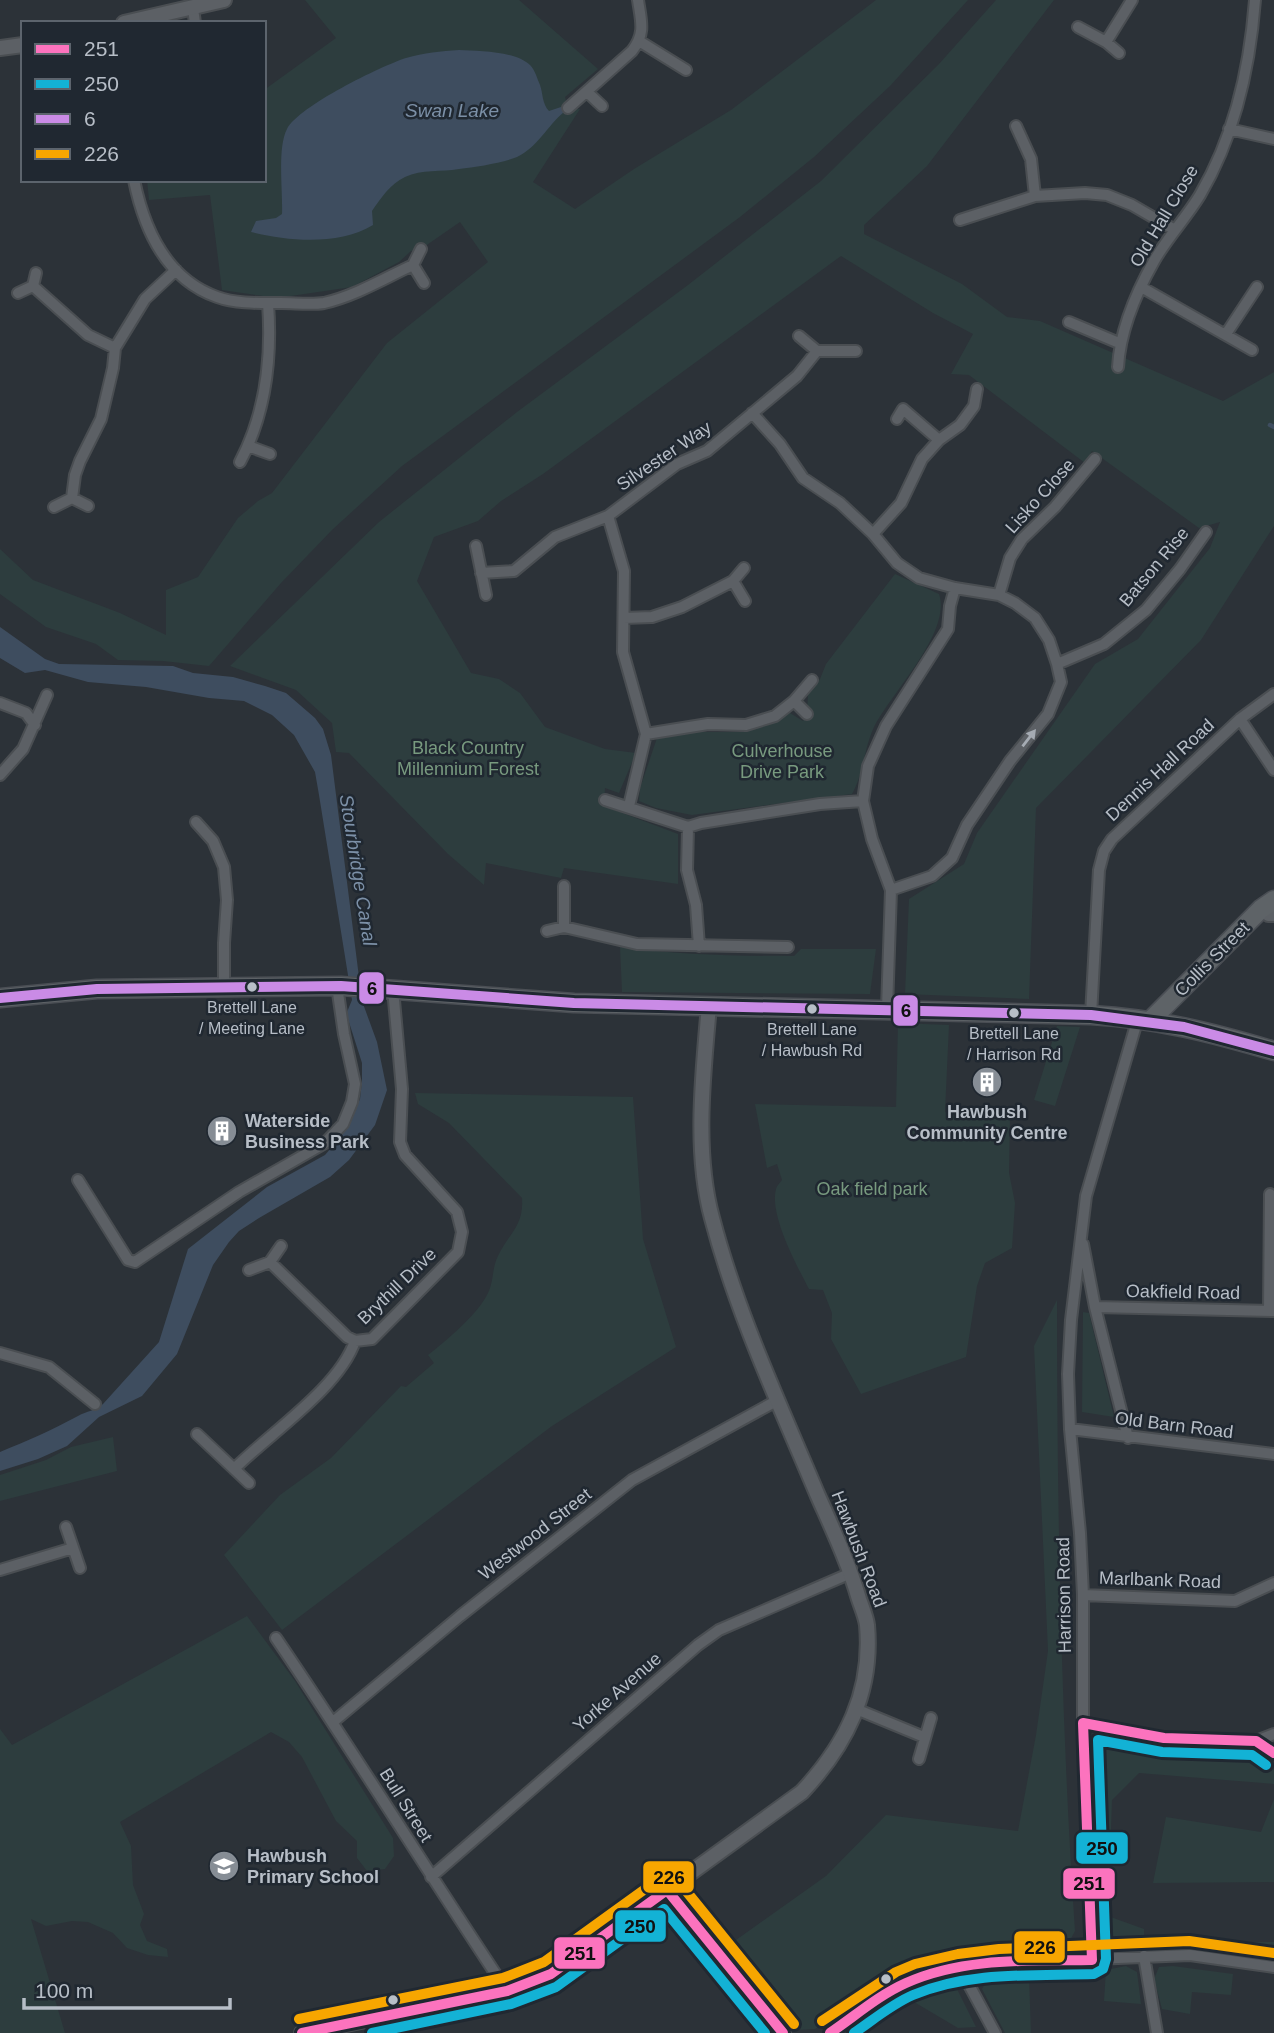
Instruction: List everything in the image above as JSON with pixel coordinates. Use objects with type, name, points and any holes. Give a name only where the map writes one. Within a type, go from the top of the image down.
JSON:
[{"type":"main road","name":"Collis Street","points":[[1144,1019],[1270,908]]},
{"type":"main road","points":[[0,998],[97,989],[339,986],[574,1003],[1091,1015],[1144,1019],[1193,1028],[1274,1051]]},
{"type":"street","points":[[142,21],[195,15],[224,0]]},
{"type":"street","points":[[568,108],[639,41],[642,31],[638,0]]},
{"type":"street","points":[[1106,42],[1132,0]]},
{"type":"street","name":"Old Hall Close","points":[[1118,367],[1119,344],[1154,261],[1199,195],[1229,129],[1247,66],[1255,0]]},
{"type":"street","points":[[1078,27],[1106,42],[1119,54]]},
{"type":"street","points":[[639,41],[686,69]]},
{"type":"street","points":[[0,48],[21,45]]},
{"type":"street","points":[[587,92],[602,106]]},
{"type":"street","points":[[1016,126],[1031,159],[1035,196]]},
{"type":"street","points":[[1229,129],[1274,139]]},
{"type":"street","points":[[134,182],[140,211],[151,237],[176,270],[198,287],[218,297],[268,303],[323,303],[413,265],[421,249]]},
{"type":"street","points":[[960,220],[1035,196],[1085,192],[1107,195],[1132,205],[1175,230]]},
{"type":"street","points":[[413,265],[424,284]]},
{"type":"street","points":[[72,498],[80,460],[101,419],[115,348],[145,299],[176,270]]},
{"type":"street","points":[[33,286],[36,273]]},
{"type":"street","points":[[33,286],[88,335],[115,348]]},
{"type":"street","points":[[18,293],[33,286]]},
{"type":"street","points":[[1142,287],[1252,350]]},
{"type":"street","points":[[1226,334],[1257,287]]},
{"type":"street","points":[[240,462],[248,446],[270,360],[268,303]]},
{"type":"street","points":[[1069,322],[1119,344]]},
{"type":"street","points":[[799,336],[817,351],[856,351]]},
{"type":"street","name":"Silvester Way","points":[[481,573],[514,571],[555,537],[608,516],[677,464],[707,451],[797,376],[817,351]]},
{"type":"street","points":[[873,534],[901,503],[922,459],[939,440],[960,425],[974,406],[977,388]]},
{"type":"street","points":[[897,419],[903,409],[939,440]]},
{"type":"street","points":[[752,413],[780,444],[803,478],[840,503],[873,534],[897,563],[919,578],[999,596],[1015,603],[1035,618],[1049,640],[1057,664],[1060,682],[1048,714],[1010,761],[967,825],[952,858],[932,876],[891,890]]},
{"type":"street","points":[[248,446],[270,454]]},
{"type":"street","name":"Lisko Close","points":[[999,596],[1010,558],[1023,539],[1055,507],[1095,459]]},
{"type":"street","points":[[72,498],[88,506]]},
{"type":"street","points":[[54,507],[72,498]]},
{"type":"street","points":[[608,516],[624,570],[623,652],[646,734],[629,806]]},
{"type":"street","name":"Batson Rise","points":[[1057,664],[1104,644],[1146,610],[1206,532]]},
{"type":"street","points":[[476,546],[486,595]]},
{"type":"street","points":[[624,618],[652,617],[682,607],[733,581],[744,568]]},
{"type":"street","points":[[733,581],[746,601]]},
{"type":"street","points":[[887,1009],[891,890],[872,839],[863,801],[867,766],[886,726],[948,629],[955,588]]},
{"type":"street","points":[[646,734],[708,723],[746,724],[775,716],[794,701],[812,680]]},
{"type":"street","name":"Dennis Hall Road","points":[[1091,1015],[1099,870],[1104,850],[1112,839],[1240,719],[1274,694]]},
{"type":"street","points":[[0,775],[23,748],[47,695]]},
{"type":"street","points":[[794,701],[807,714]]},
{"type":"street","points":[[0,703],[26,713],[34,725]]},
{"type":"street","points":[[1240,719],[1274,770]]},
{"type":"street","points":[[605,800],[688,827],[820,804],[863,801]]},
{"type":"street","points":[[196,822],[213,841],[224,867],[227,900],[224,989]]},
{"type":"street","points":[[688,827],[687,870],[696,905],[699,946]]},
{"type":"street","points":[[564,886],[564,927]]},
{"type":"street","points":[[547,931],[564,927],[637,944],[788,947]]},
{"type":"street","points":[[78,1180],[128,1259],[135,1262],[239,1192],[325,1143],[344,1124],[355,1084],[344,1034],[339,986]]},
{"type":"street","name":"Brythill Drive","points":[[270,1262],[347,1337],[355,1341],[372,1339],[458,1252],[462,1232],[457,1212],[405,1156],[400,1142],[402,1089],[393,989]]},
{"type":"street","name":"Hawbush Road","points":[[302,2033],[507,1991],[551,1974],[802,1792],[823,1770],[841,1745],[856,1709],[865,1679],[867,1623],[851,1573],[733,1288],[711,1216],[702,1126],[709,1006]]},
{"type":"street","name":"Harrison Road","points":[[1092,1960],[1083,1723],[1083,1595],[1068,1374],[1071,1320],[1086,1196],[1133,1028],[1144,1019]]},
{"type":"street","name":"Oakfield Road","points":[[1095,1307],[1272,1311],[1270,1194]]},
{"type":"street","name":"Harrison Road","points":[[1081,1231],[1095,1307],[1128,1438]]},
{"type":"street","points":[[249,1270],[270,1262],[281,1247]]},
{"type":"street","points":[[234,1469],[258,1445],[279,1431],[337,1372],[351,1353],[355,1341]]},
{"type":"street","points":[[0,1353],[49,1367],[95,1404]]},
{"type":"street","name":"Westwood Street","points":[[333,1722],[460,1616],[632,1480],[778,1401]]},
{"type":"street","name":"Old Barn Road","points":[[1070,1429],[1274,1454]]},
{"type":"street","points":[[197,1434],[249,1483]]},
{"type":"street","points":[[66,1527],[80,1568]]},
{"type":"street","points":[[0,1570],[73,1548]]},
{"type":"street","name":"Yorke Avenue","points":[[431,1877],[708,1638],[740,1621],[851,1573]]},
{"type":"street","name":"Marlbank Road","points":[[1083,1595],[1235,1601],[1274,1583]]},
{"type":"street","name":"Bull Street","points":[[276,1638],[507,1991]]},
{"type":"street","points":[[856,1709],[924,1737]]},
{"type":"street","points":[[919,1759],[931,1718]]},
{"type":"street","points":[[1083,1723],[1164,1738],[1256,1741],[1274,1734]]},
{"type":"street","points":[[1256,1741],[1274,1753]]},
{"type":"street","points":[[667,1890],[783,2033]]},
{"type":"street","points":[[830,2033],[903,1984],[960,1968],[1190,1955],[1274,1967]]},
{"type":"street","points":[[1144,1956],[1157,2033]]},
{"type":"street","points":[[960,1968],[995,2033]]},
{"type":"green space","points":[[305,0],[519,0],[598,69],[565,97],[568,108],[580,109],[533,182],[575,209],[634,169],[731,110],[876,0],[968,0],[890,86],[814,157],[740,217],[402,466],[332,530],[281,583],[209,666],[118,660],[96,644],[46,627],[0,594],[0,549],[33,580],[120,613],[166,635],[166,590],[198,577],[238,518],[272,493],[387,343],[488,262],[460,222],[421,249],[411,251],[399,262],[352,287],[277,298],[222,290],[210,195],[149,200],[147,182],[266,182],[266,89],[336,38]]},
{"type":"green space","name":"Black Country Millennium Forest","points":[[996,0],[1054,0],[927,166],[864,225],[864,234],[962,284],[1007,317],[1040,321],[1223,401],[1274,372],[1274,526],[1201,640],[1036,808],[1029,999],[905,994],[909,899],[964,864],[977,833],[1095,664],[1138,639],[1210,548],[1220,522],[1199,528],[1092,451],[1085,463],[969,375],[951,374],[973,334],[933,313],[841,256],[543,474],[501,501],[478,521],[434,537],[417,581],[471,673],[499,679],[520,693],[545,727],[605,749],[636,753],[619,793],[605,788],[604,806],[678,834],[678,884],[564,868],[561,878],[486,863],[484,885],[448,854],[349,753],[336,752],[332,723],[296,690],[230,666],[379,522],[517,412],[688,285],[821,181],[939,64]]},
{"type":"green space","name":"Culverhouse Drive Park","points":[[895,574],[939,594],[941,609],[929,644],[874,727],[852,794],[692,815],[656,808],[639,801],[640,788],[657,738],[683,732],[747,732],[790,713],[803,721],[807,714],[808,694],[820,679],[826,664]]},
{"type":"green space","points":[[620,947],[685,953],[772,956],[794,956],[801,949],[876,949],[870,994],[622,992]]},
{"type":"green space","name":"Oak field park","points":[[898,1023],[949,1025],[945,1112],[1010,1115],[1009,1173],[1015,1203],[1012,1248],[985,1263],[977,1286],[966,1357],[861,1394],[831,1339],[832,1313],[823,1290],[809,1289],[780,1226],[775,1200],[776,1188],[782,1180],[777,1164],[767,1168],[755,1104],[896,1107]]},
{"type":"green space","points":[[1057,1026],[1080,1027],[1055,1106],[1034,1100]]},
{"type":"green space","points":[[415,1093],[633,1097],[643,1239],[676,1347],[552,1426],[282,1630],[224,1555],[280,1495],[331,1458],[401,1386],[406,1387],[434,1363],[428,1355],[484,1301],[490,1288],[496,1260],[521,1216],[522,1198],[449,1123],[418,1104]]},
{"type":"green space","points":[[1057,1300],[1061,1616],[1075,1931],[1068,1944],[962,1954],[904,1967],[815,2029],[796,2030],[729,1945],[826,1876],[886,1815],[1018,1831],[1048,1651],[1034,1346]]},
{"type":"green space","points":[[1083,1312],[1089,1313],[1114,1417],[1082,1412]]},
{"type":"green space","points":[[113,1437],[117,1471],[0,1501],[0,1475],[46,1460],[71,1447]]},
{"type":"green space","points":[[247,1616],[295,1681],[393,1838],[394,1856],[385,1869],[367,1871],[357,1858],[357,1841],[336,1821],[302,1757],[289,1742],[271,1732],[120,1822],[131,1846],[133,1885],[144,1914],[140,1925],[147,1941],[167,1949],[168,1957],[148,1955],[127,1948],[113,1933],[88,1922],[72,1921],[46,1926],[31,1919],[65,2033],[0,2033],[0,1729],[12,1745]]},
{"type":"green space","points":[[1125,1747],[1258,1757],[1274,1770],[1274,1784],[1139,1773],[1112,1800],[1108,1916],[1144,1929],[1144,1942],[1126,1945],[1116,1944],[1100,1935],[1093,1768],[1100,1751]]},
{"type":"green space","points":[[1274,1799],[1274,1882],[1153,1883],[1166,1817],[1261,1832]]},
{"type":"green space","points":[[1177,1942],[1274,1942],[1274,1954]]},
{"type":"green space","points":[[1126,1966],[1137,1972],[1141,2004],[1104,2001],[1106,1970]]},
{"type":"green space","points":[[1173,1966],[1233,1974],[1231,1995],[1192,1992],[1190,2014],[1162,2009],[1154,1979],[1159,1967]]},
{"type":"green space","points":[[1029,1976],[1031,2033],[1005,2033],[982,1989],[987,1980]]},
{"type":"green space","points":[[940,1985],[957,1989],[976,2027],[958,2028],[909,1999]]},
{"type":"water","name":"Swan Lake","points":[[459,50],[496,53],[524,60],[535,72],[549,111],[561,107],[564,112],[531,148],[517,157],[481,166],[411,174],[400,180],[386,192],[372,211],[373,225],[359,232],[313,240],[281,238],[251,232],[256,221],[276,218],[282,214],[281,170],[284,137],[287,129],[307,109],[394,62],[419,55]]},
{"type":"water","points":[[0,627],[45,659],[59,664],[173,666],[193,673],[233,677],[286,693],[315,718],[323,729],[331,755],[362,1001],[377,1042],[387,1090],[375,1125],[349,1160],[330,1177],[239,1231],[229,1242],[213,1265],[177,1354],[142,1396],[99,1417],[67,1446],[0,1471],[0,1452],[103,1404],[159,1342],[188,1249],[267,1187],[325,1155],[338,1140],[360,1099],[362,1063],[348,1019],[347,1012],[352,1000],[315,772],[294,735],[272,715],[244,701],[88,682],[45,670],[25,673],[0,658]]},
{"type":"waterway","points":[[1270,425],[1274,427]]},
{"type":"transit line","name":"6","points":[[0,998],[97,989],[341,986],[574,1003],[1091,1015],[1184,1027],[1274,1051]]},
{"type":"transit line","name":"251","points":[[830,2033],[886,1993],[928,1975],[998,1962],[1092,1960],[1083,1723],[1164,1738],[1256,1741],[1274,1753]]},
{"type":"transit line","name":"250","points":[[854,2033],[898,2003],[935,1987],[979,1978],[1094,1974],[1103,1969],[1106,1959],[1098,1740],[1162,1752],[1252,1755],[1266,1765]]},
{"type":"transit line","name":"226","points":[[299,2019],[503,1978],[544,1962],[659,1879],[667,1876],[678,1881],[794,2024]]},
{"type":"transit line","name":"251","points":[[302,2033],[507,1991],[551,1974],[667,1890],[783,2033]]},
{"type":"transit line","name":"250","points":[[372,2033],[511,2004],[556,1987],[664,1909],[765,2033]]},
{"type":"transit line","name":"226","points":[[822,2021],[896,1972],[915,1964],[958,1954],[999,1949],[1189,1941],[1274,1953]]},
{"type":"place","name":"Brettell Lane / Meeting Lane","points":[[252,987]]},
{"type":"place","name":"Brettell Lane / Hawbush Rd","points":[[812,1009]]},
{"type":"place","name":"Brettell Lane / Harrison Rd","points":[[1014,1013]]},
{"type":"place","name":"Hawbush Community Centre","points":[[987,1082]]},
{"type":"place","name":"Waterside Business Park","points":[[222,1131]]},
{"type":"place","name":"Hawbush Primary School","points":[[224,1866]]},
{"type":"water label","name":"Stourbridge Canal","points":[[358,870]]}]
